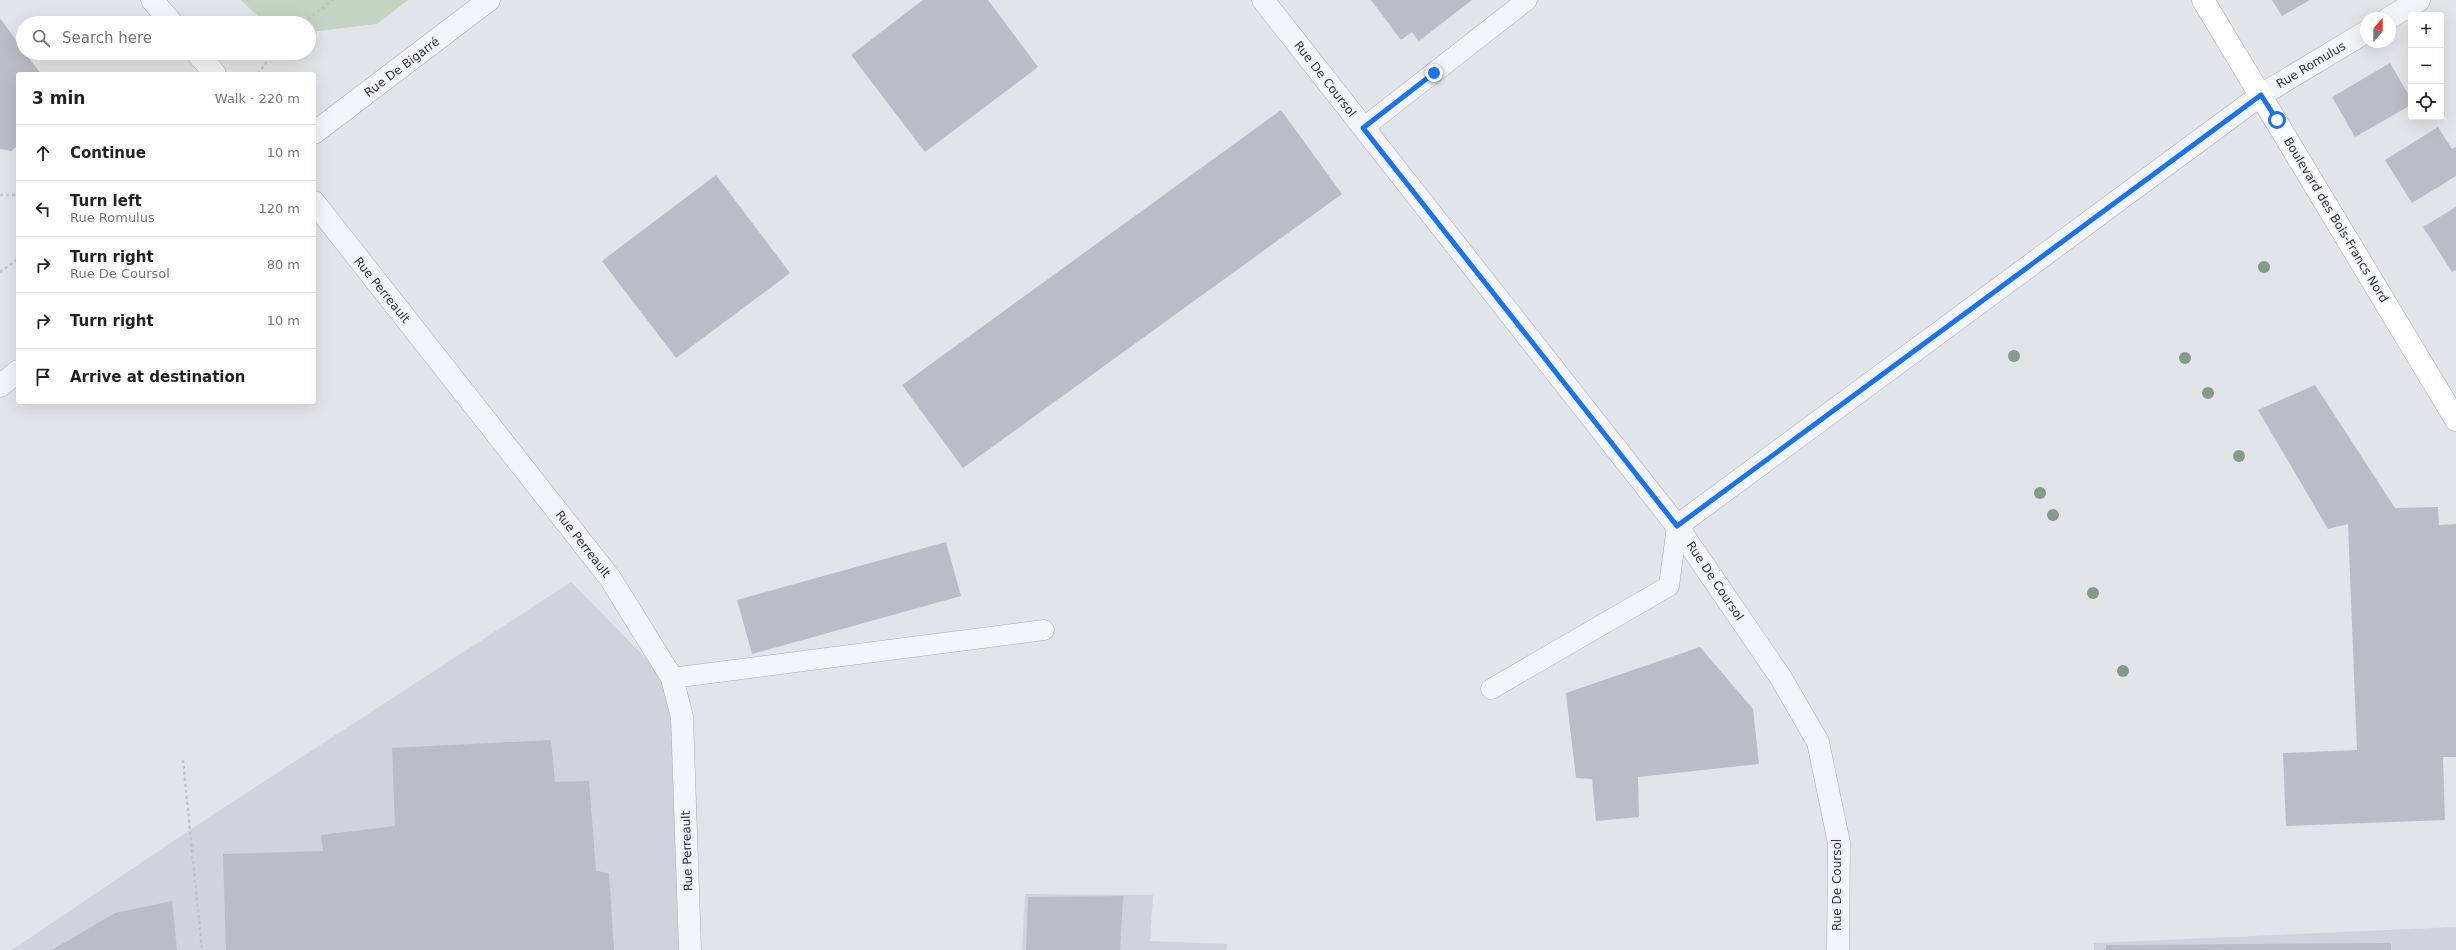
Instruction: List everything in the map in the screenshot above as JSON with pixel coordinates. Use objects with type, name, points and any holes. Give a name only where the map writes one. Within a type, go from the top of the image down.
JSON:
[{"type":"street","points":[[152,0],[166,16]]},
{"type":"street","name":"Rue De Bigarré","points":[[316,131],[489,0]]},
{"type":"street","name":"Rue De Coursol","points":[[1263,0],[1677,526],[1782,678],[1818,742],[1839,843],[1838,950]]},
{"type":"street","name":"Boulevard des Bois-Francs Nord","points":[[2203,0],[2456,420]]},
{"type":"street","points":[[2396,14],[2419,0]]},
{"type":"street","name":"Rue Romulus","points":[[1677,526],[2261,95],[2360,36]]},
{"type":"street","points":[[203,60],[213,72]]},
{"type":"street","name":"Rue Perreault","points":[[316,205],[606,572],[672,678],[682,717],[690,950]]},
{"type":"street","points":[[0,386],[16,373]]},
{"type":"lane","points":[[1363,128],[1527,0]]},
{"type":"lane","points":[[1491,689],[1669,586],[1677,526]]},
{"type":"lane","points":[[672,678],[1044,630]]},
{"type":"path","points":[[312,16],[333,0]]},
{"type":"path","points":[[259,72],[268,60]]},
{"type":"path","points":[[0,195],[16,195]]},
{"type":"path","points":[[0,272],[16,260]]},
{"type":"path","points":[[182,760],[202,950]]},
{"type":"shaded area","points":[[571,582],[676,689],[690,950],[12,950],[191,829]]},
{"type":"shaded area","points":[[1025,894],[1153,895],[1150,941],[1227,944],[1226,950],[1022,950]]},
{"type":"shaded area","points":[[2456,927],[2456,950],[2094,950],[2094,943]]},
{"type":"green space","points":[[241,0],[408,0],[377,24],[316,31],[316,16],[260,16]]},
{"type":"building","points":[[923,0],[988,0],[1038,67],[925,152],[851,55]]},
{"type":"building","points":[[1371,0],[1472,0],[1419,41],[1412,32],[1401,40]]},
{"type":"building","points":[[2272,0],[2310,0],[2282,16]]},
{"type":"building","points":[[0,18],[16,40],[16,60],[30,60],[39,72],[16,72],[16,147],[11,151],[0,149]]},
{"type":"building","points":[[2390,63],[2408,94],[2408,107],[2355,137],[2332,97]]},
{"type":"building","points":[[1281,110],[1342,194],[963,468],[902,385]]},
{"type":"building","points":[[2438,127],[2452,149],[2456,147],[2456,176],[2412,203],[2385,160]]},
{"type":"building","points":[[716,175],[790,273],[676,358],[602,261]]},
{"type":"building","points":[[2456,207],[2456,270],[2452,272],[2423,227]]},
{"type":"building","points":[[2315,385],[2395,508],[2438,507],[2439,525],[2456,524],[2456,757],[2443,757],[2445,820],[2286,826],[2283,753],[2357,750],[2348,524],[2328,529],[2258,410]]},
{"type":"building","points":[[946,542],[961,596],[752,654],[737,600]]},
{"type":"building","points":[[1700,647],[1753,709],[1759,764],[1638,777],[1639,817],[1596,821],[1592,779],[1576,778],[1566,693]]},
{"type":"building","points":[[551,740],[555,782],[589,781],[596,871],[609,873],[614,950],[226,950],[223,854],[323,851],[321,835],[395,826],[392,748]]},
{"type":"building","points":[[1123,896],[1120,950],[1026,950],[1028,897]]},
{"type":"building","points":[[172,901],[177,950],[52,950],[115,913]]},
{"type":"building","points":[[2391,943],[2391,950],[2106,950],[2106,945]]},
{"type":"route","points":[[1434,73],[1363,128],[1677,526],[2261,95],[2277,120]]}]
